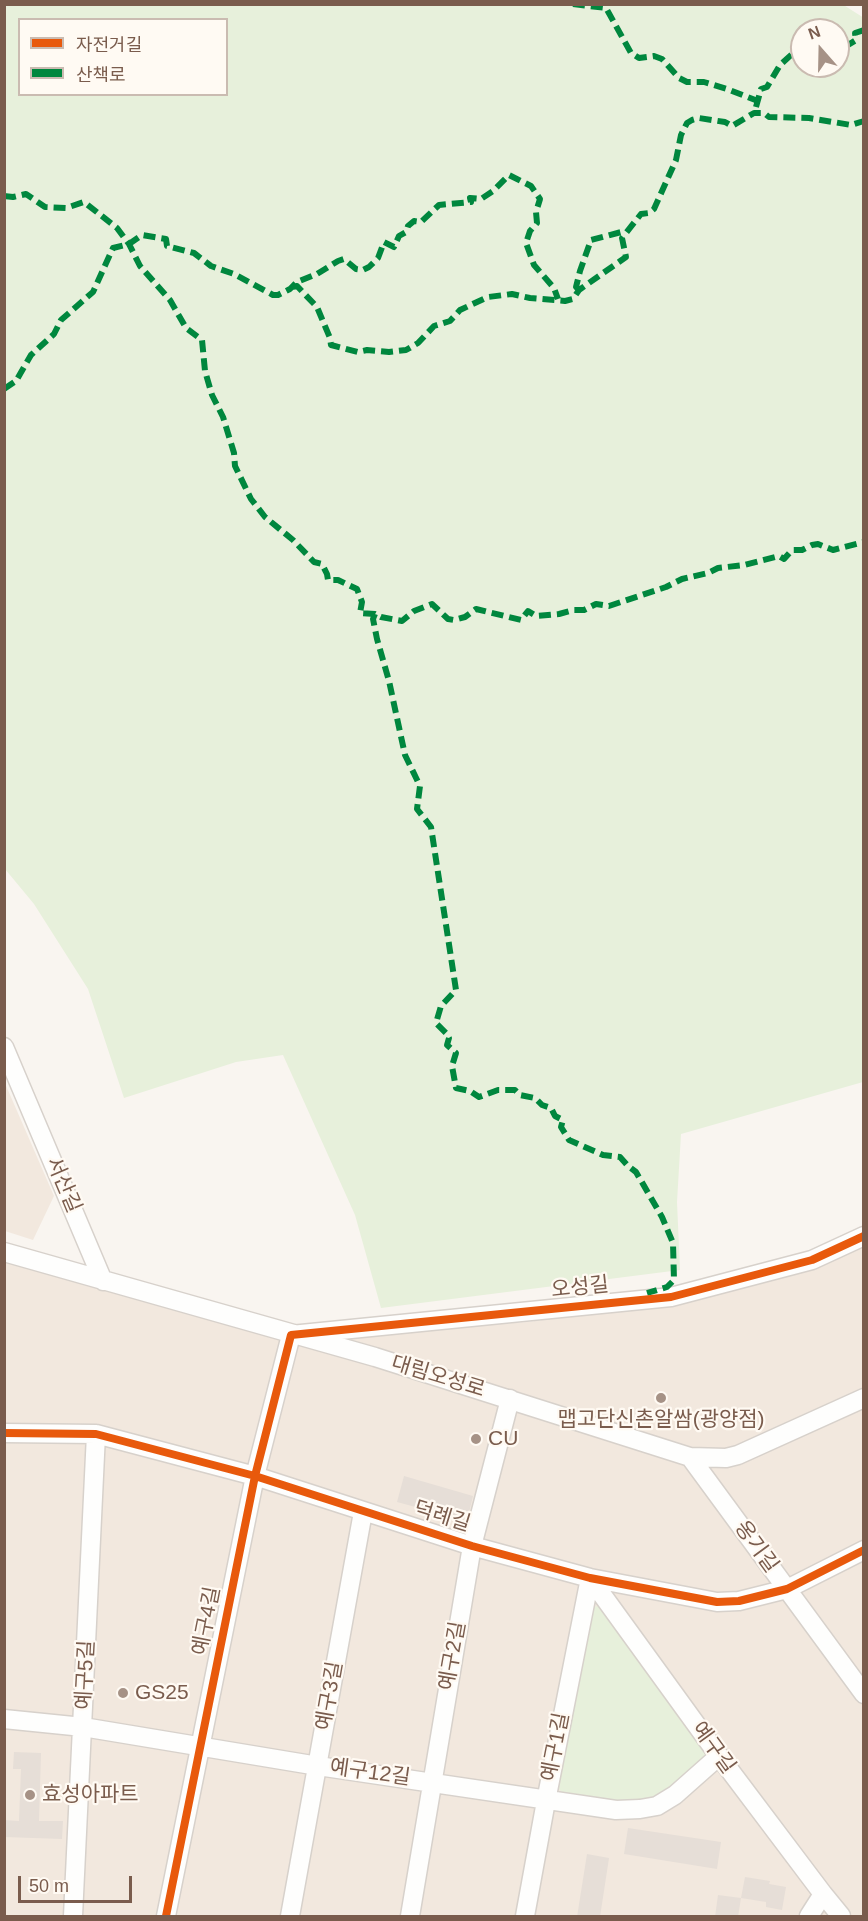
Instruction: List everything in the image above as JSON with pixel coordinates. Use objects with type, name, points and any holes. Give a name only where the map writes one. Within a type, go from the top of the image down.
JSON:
[{"type":"street","name":"서산길","points":[[4,1047],[14,1090],[104,1281]]},
{"type":"street","name":"오성길","points":[[291,1335],[671,1297],[812,1260],[864,1236]]},
{"type":"street","name":"대림오성로","points":[[4,1252],[375,1357],[690,1457],[726,1458],[738,1455],[864,1398]]},
{"type":"street","name":"예구4길","points":[[166,1917],[255,1476],[291,1335]]},
{"type":"street","name":"예구2길","points":[[410,1917],[472,1546],[510,1399]]},
{"type":"street","name":"덕례길","points":[[4,1433],[96,1434],[255,1476],[472,1546],[590,1578],[717,1602],[740,1601],[787,1589],[864,1550]]},
{"type":"street","name":"예구5길","points":[[73,1917],[96,1434]]},
{"type":"street","name":"옹기길","points":[[690,1457],[864,1694]]},
{"type":"street","name":"예구3길","points":[[290,1917],[363,1512]]},
{"type":"street","name":"예구길","points":[[590,1578],[719,1756],[841,1917]]},
{"type":"street","name":"예구1길","points":[[525,1917],[590,1578]]},
{"type":"street","name":"예구12길","points":[[4,1719],[83,1727],[318,1766],[432,1781],[546,1801],[616,1810],[657,1806],[675,1795],[719,1756]]},
{"type":"street","points":[[809,1917],[824,1894]]},
{"type":"shaded area","points":[[4,1081],[54,1196],[33,1240],[5,1231]]},
{"type":"shaded area","points":[[863,1228],[863,1916],[5,1916],[4,1258],[338,1336],[527,1322],[684,1301],[774,1275]]},
{"type":"green space","points":[[842,4],[864,18],[863,1082],[681,1134],[677,1202],[680,1270],[381,1308],[355,1215],[283,1055],[236,1062],[124,1098],[88,989],[34,904],[5,869],[5,5]]},
{"type":"green space","points":[[601,1606],[715,1756],[652,1801],[613,1802],[565,1795],[556,1786],[589,1607]]},
{"type":"building","points":[[404,1476],[473,1496],[467,1521],[397,1502]]},
{"type":"building","name":"효성아파트","points":[[14,1752],[41,1753],[39,1821],[63,1821],[62,1839],[4,1837],[4,1820],[19,1821],[21,1769],[13,1769]]},
{"type":"building","points":[[628,1828],[721,1842],[717,1869],[624,1854]]},
{"type":"building","points":[[587,1854],[609,1858],[600,1917],[577,1917]]},
{"type":"building","points":[[745,1877],[770,1881],[769,1884],[786,1887],[782,1910],[766,1907],[766,1902],[741,1898]]},
{"type":"building","points":[[718,1895],[741,1898],[738,1917],[715,1917]]},
{"type":"marked path","points":[[573,4],[606,8],[631,53],[639,58],[654,56],[662,59],[679,78],[687,82],[704,82],[758,101]]},
{"type":"marked path","points":[[850,44],[856,40],[855,33],[864,30]]},
{"type":"marked path","points":[[756,107],[761,89],[767,87],[780,65],[790,56]]},
{"type":"marked path","points":[[292,287],[297,286],[317,307],[331,345],[358,352],[406,350],[418,343],[434,326],[450,321],[460,310],[488,297],[512,294],[565,301],[573,299],[579,290],[626,257],[622,238],[641,214],[649,213],[654,209],[676,160],[681,135],[687,123],[692,120],[699,118],[725,122],[732,126],[754,113],[764,113],[769,117],[809,118],[851,125],[864,121]]},
{"type":"marked path","points":[[4,389],[16,381],[31,355],[54,334],[61,320],[93,292],[113,248],[129,244],[142,235],[166,239],[167,246],[194,253],[211,266],[234,274],[273,295],[278,295],[290,289],[297,282],[344,259],[356,269],[363,270],[369,267],[378,258],[384,242],[394,247],[399,236],[406,232],[408,226],[414,221],[421,222],[439,205],[471,202],[470,198],[481,199],[509,175],[531,186],[540,199],[536,212],[537,223],[530,231],[526,243],[534,265],[554,288],[558,299]]},
{"type":"marked path","points":[[4,196],[13,197],[26,194],[45,207],[66,208],[84,202],[117,228],[129,244],[140,266],[170,300],[186,328],[202,340],[205,371],[212,395],[223,417],[234,453],[235,466],[251,499],[265,517],[293,540],[314,562],[322,564],[328,580],[338,580],[357,589],[362,602],[360,613],[375,614],[402,621],[414,611],[432,604],[448,619],[465,617],[476,609],[521,620],[528,611],[536,616],[584,610],[596,604],[609,606],[718,568],[744,565],[779,556],[784,559],[792,550],[802,550],[812,545],[818,544],[833,550],[864,542]]},
{"type":"marked path","points":[[579,290],[576,287],[591,240],[625,231]]},
{"type":"marked path","points":[[375,614],[373,619],[377,639],[389,681],[405,755],[420,786],[417,809],[431,827],[456,990],[441,1006],[436,1023],[449,1038],[447,1045],[456,1053],[452,1066],[456,1088],[470,1091],[479,1097],[498,1090],[515,1090],[520,1095],[535,1098],[542,1105],[551,1108],[555,1116],[563,1120],[561,1127],[569,1140],[603,1155],[620,1157],[636,1172],[662,1217],[673,1243],[674,1280],[667,1287],[647,1293]]},
{"type":"cycle path","points":[[166,1916],[255,1476],[291,1335],[671,1297],[812,1260],[864,1236]]},
{"type":"cycle path","points":[[4,1433],[96,1434],[255,1476],[472,1546],[590,1578],[717,1602],[739,1601],[787,1589],[864,1550]]},
{"type":"place","name":"맵고단신촌알쌈(광양점)","points":[[661,1398]]},
{"type":"place","name":"CU","points":[[476,1439]]},
{"type":"place","name":"GS25","points":[[123,1693]]},
{"type":"place","name":"효성아파트","points":[[30,1795]]}]
